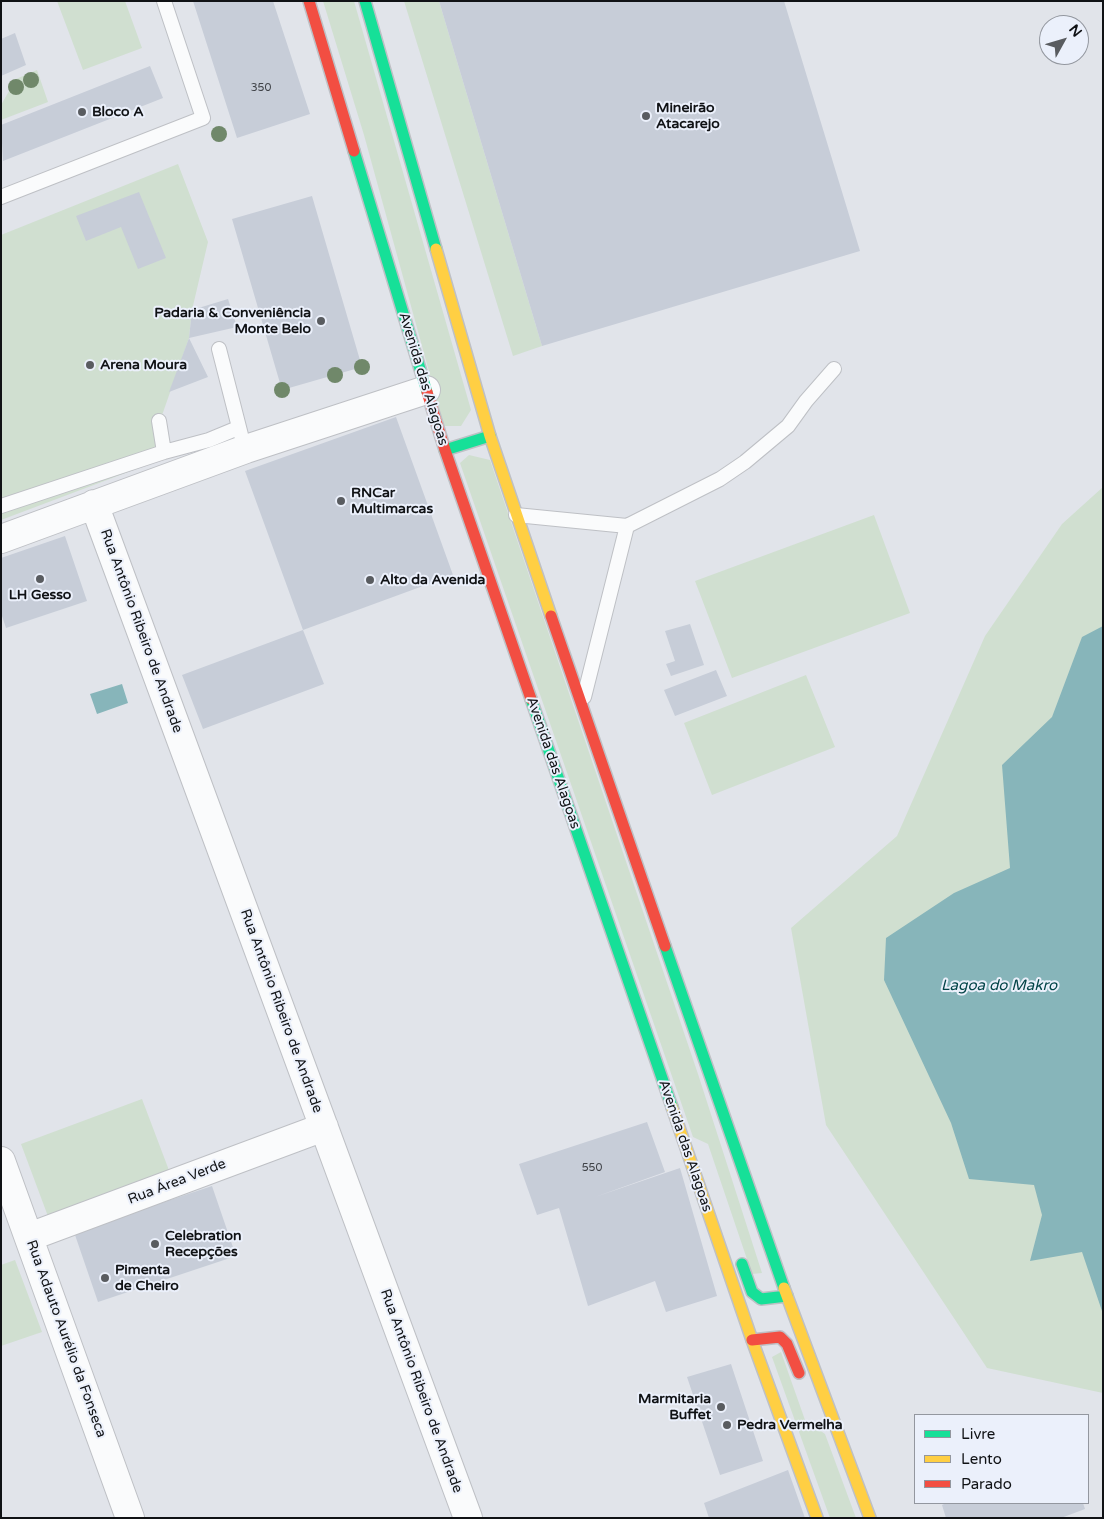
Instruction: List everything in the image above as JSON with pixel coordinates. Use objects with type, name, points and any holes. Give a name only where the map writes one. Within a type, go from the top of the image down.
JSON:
[{"type":"main road","name":"Avenida das Alagoas","points":[[309,1],[445,450],[752,1340],[817,1518]]},
{"type":"main road","points":[[365,1],[490,436],[516,515],[787,1296],[870,1518]]},
{"type":"main road","points":[[445,450],[490,436]]},
{"type":"main road","points":[[689,1157],[712,1183]]},
{"type":"main road","points":[[739,1256],[752,1292],[760,1299],[767,1300],[787,1296]]},
{"type":"main road","points":[[752,1340],[780,1337],[787,1344],[804,1386]]},
{"type":"main road","points":[[818,1409],[833,1420]]},
{"type":"street","points":[[1,539],[94,504],[242,439],[426,390]]},
{"type":"street","name":"Rua Antônio Ribeiro de Andrade","points":[[94,504],[468,1518]]},
{"type":"street","name":"Rua Área Verde","points":[[29,1237],[324,1127]]},
{"type":"street","name":"Rua Adauto Aurélio da Fonseca","points":[[1,1161],[130,1518]]},
{"type":"lane","points":[[1,196],[203,118],[164,1]]},
{"type":"lane","points":[[1,506],[164,452],[209,440],[242,439],[219,349]]},
{"type":"lane","points":[[516,515],[627,526],[720,479],[744,462],[788,426],[806,401],[834,369]]},
{"type":"lane","points":[[160,421],[164,452]]},
{"type":"lane","points":[[582,705],[627,526]]},
{"type":"green space","points":[[57,1],[125,1],[142,48],[83,70]]},
{"type":"green space","points":[[323,1],[354,1],[471,410],[461,426],[444,426],[364,135]]},
{"type":"green space","points":[[404,1],[439,1],[542,346],[513,356]]},
{"type":"green space","points":[[37,70],[48,102],[1,120],[1,105],[16,79]]},
{"type":"green space","name":"Arena Moura","points":[[178,164],[208,242],[192,310],[189,338],[160,421],[162,422],[152,463],[1,520],[1,235]]},
{"type":"green space","points":[[469,455],[490,460],[698,1074],[762,1273],[752,1274],[708,1144],[693,1137],[460,463]]},
{"type":"green space","points":[[1103,487],[1103,1393],[987,1368],[826,1125],[791,928],[897,836],[985,636],[1062,524]]},
{"type":"green space","points":[[874,515],[910,613],[732,678],[695,581]]},
{"type":"green space","points":[[806,675],[835,747],[712,795],[684,723]]},
{"type":"green space","points":[[142,1099],[170,1173],[49,1219],[21,1144]]},
{"type":"green space","points":[[15,1260],[42,1332],[1,1346],[1,1265]]},
{"type":"green space","points":[[781,1352],[805,1420],[825,1434],[856,1518],[830,1518],[772,1357]]},
{"type":"water","name":"Lagoa do Makro","points":[[1103,626],[1103,1314],[1082,1252],[1030,1261],[1042,1215],[1034,1185],[969,1179],[951,1123],[884,980],[886,938],[954,893],[1010,868],[1002,765],[1052,717],[1082,637]]},
{"type":"water","points":[[122,684],[128,703],[97,714],[90,694]]},
{"type":"building","points":[[193,1],[273,1],[310,114],[237,138]]},
{"type":"building","name":"Mineirão Atacarejo","points":[[439,1],[784,1],[860,251],[542,346]]},
{"type":"building","points":[[15,33],[26,65],[1,76],[1,39]]},
{"type":"building","name":"Bloco A","points":[[150,66],[163,98],[3,161],[1,125]]},
{"type":"building","points":[[139,192],[166,258],[138,269],[121,227],[86,241],[76,216]]},
{"type":"building","points":[[312,196],[362,367],[282,390],[232,219]]},
{"type":"building","points":[[228,299],[237,327],[189,338],[192,310]]},
{"type":"building","points":[[189,338],[208,377],[169,392]]},
{"type":"building","name":"RNCar Multimarcas","points":[[396,417],[453,575],[303,630],[245,471]]},
{"type":"building","name":"LH Gesso","points":[[65,536],[87,601],[6,628],[1,613],[1,558]]},
{"type":"building","points":[[690,624],[704,665],[671,676],[666,664],[675,661],[665,631]]},
{"type":"building","points":[[303,630],[324,684],[203,729],[182,675]]},
{"type":"building","points":[[716,670],[727,696],[675,716],[664,690]]},
{"type":"building","points":[[647,1122],[665,1172],[595,1197],[680,1168],[717,1296],[666,1312],[655,1281],[588,1306],[559,1208],[537,1215],[519,1164]]},
{"type":"building","name":"Celebration Recepções","points":[[212,1186],[236,1256],[98,1302],[74,1232]]},
{"type":"building","points":[[731,1364],[763,1461],[720,1475],[687,1377]]},
{"type":"building","points":[[788,1470],[805,1518],[709,1518],[704,1503]]},
{"type":"building","points":[[1083,1504],[1085,1509],[1061,1518],[946,1518],[942,1505]]},
{"type":"traffic: fast","points":[[365,1],[436,249]]},
{"type":"traffic: fast","points":[[354,151],[427,392]]},
{"type":"traffic: fast","points":[[445,450],[490,436]]},
{"type":"traffic: fast","points":[[531,699],[672,1107]]},
{"type":"traffic: fast","points":[[665,946],[784,1288]]},
{"type":"traffic: fast","points":[[742,1264],[752,1292],[761,1299],[787,1296]]},
{"type":"traffic: slow","points":[[436,249],[490,436],[551,616]]},
{"type":"traffic: slow","points":[[672,1107],[752,1340],[817,1518]]},
{"type":"traffic: slow","points":[[784,1288],[870,1518]]},
{"type":"traffic: jam","points":[[309,1],[354,151]]},
{"type":"traffic: jam","points":[[427,392],[445,450],[531,699]]},
{"type":"traffic: jam","points":[[551,616],[665,946]]},
{"type":"traffic: jam","points":[[752,1340],[780,1337],[787,1344],[799,1373]]},
{"type":"place","name":"Bloco A","points":[[82,112]]},
{"type":"place","name":"Mineirão Atacarejo","points":[[646,116]]},
{"type":"place","name":"Padaria & Conveniência Monte Belo","points":[[321,321]]},
{"type":"place","name":"Arena Moura","points":[[90,365]]},
{"type":"place","name":"RNCar Multimarcas","points":[[341,501]]},
{"type":"place","name":"LH Gesso","points":[[40,579]]},
{"type":"place","name":"Alto da Avenida","points":[[370,580]]},
{"type":"place","name":"Celebration Recepções","points":[[155,1244]]},
{"type":"place","name":"Pimenta de Cheiro","points":[[105,1278]]},
{"type":"place","name":"Marmitaria Buffet","points":[[721,1407]]},
{"type":"place","name":"Pedra Vermelha","points":[[727,1425]]}]
